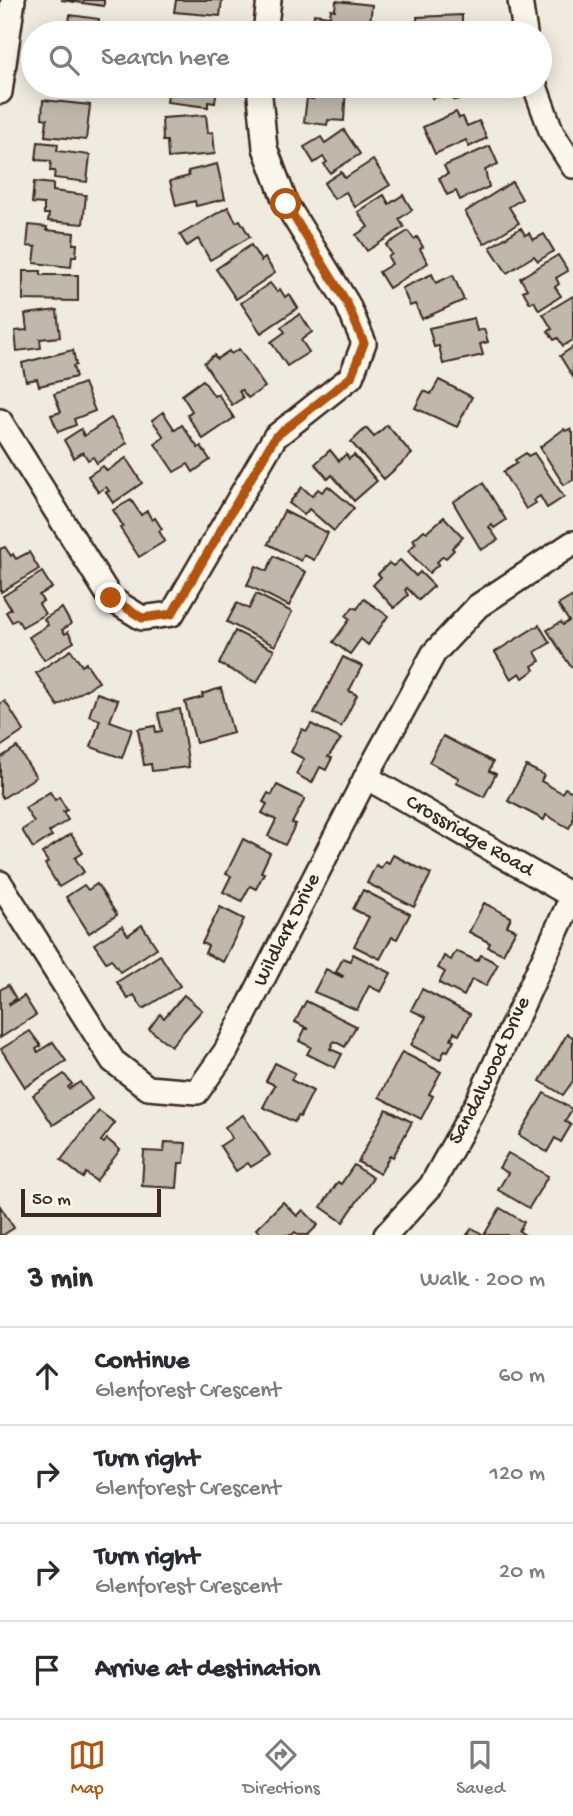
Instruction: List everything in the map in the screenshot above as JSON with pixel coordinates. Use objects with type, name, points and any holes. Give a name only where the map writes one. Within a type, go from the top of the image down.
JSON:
[{"type":"street","points":[[0,92],[13,0]]},
{"type":"street","points":[[266,21],[269,0]]},
{"type":"street","points":[[520,0],[523,21]]},
{"type":"street","points":[[0,421],[111,598],[142,618],[172,614],[275,437],[351,377],[364,343],[347,303],[286,204],[265,148],[261,98]]},
{"type":"street","points":[[539,98],[552,132],[573,166]]},
{"type":"street","name":"Wildlark Drive","points":[[0,883],[113,1061],[148,1088],[197,1092],[226,1051],[366,777],[434,653],[478,606],[573,543]]},
{"type":"street","name":"Crossridge Road","points":[[366,777],[573,896]]},
{"type":"street","name":"Sandalwood Drive","points":[[386,1235],[431,1185],[478,1101],[573,896]]},
{"type":"building","points":[[61,0],[104,0],[104,6]]},
{"type":"building","points":[[176,0],[222,0],[220,16],[174,12]]},
{"type":"building","points":[[336,1],[372,5],[370,21],[313,21],[314,14],[330,16],[331,9],[335,10]]},
{"type":"building","points":[[70,15],[99,19],[99,21],[69,21]]},
{"type":"building","points":[[462,15],[462,21],[417,21],[417,17]]},
{"type":"building","points":[[168,98],[216,98],[215,103],[208,102],[208,107],[167,102]]},
{"type":"building","points":[[307,98],[345,98],[344,121],[328,120],[327,125],[304,122]]},
{"type":"building","points":[[43,100],[90,105],[86,140],[45,136],[47,119],[42,118]]},
{"type":"building","points":[[456,112],[459,118],[463,117],[467,126],[479,121],[487,138],[469,147],[466,140],[435,154],[423,127]]},
{"type":"building","points":[[206,115],[208,133],[213,132],[215,154],[168,158],[167,141],[163,141],[162,118]]},
{"type":"building","points":[[344,130],[360,154],[330,173],[323,157],[314,163],[304,147],[321,137],[325,143]]},
{"type":"building","points":[[38,142],[58,144],[57,151],[90,155],[87,182],[54,178],[55,171],[50,171],[51,161],[36,160]]},
{"type":"building","points":[[490,146],[498,164],[485,170],[489,187],[460,200],[456,191],[447,195],[439,178],[448,174],[444,166]]},
{"type":"building","points":[[373,160],[390,185],[355,207],[346,192],[334,199],[324,183],[341,172],[345,178]]},
{"type":"building","points":[[217,164],[225,199],[196,206],[195,201],[176,206],[170,181],[189,176],[188,171]]},
{"type":"building","points":[[34,182],[53,184],[53,191],[86,195],[83,224],[48,221],[49,214],[44,214],[44,204],[32,203]]},
{"type":"building","points":[[512,182],[522,199],[509,207],[519,223],[484,244],[465,212]]},
{"type":"building","points":[[384,195],[389,204],[403,195],[412,210],[399,219],[404,227],[367,251],[356,235],[368,227],[358,212]]},
{"type":"building","points":[[228,207],[236,222],[240,220],[250,237],[210,260],[198,239],[187,246],[180,235]]},
{"type":"building","points":[[29,225],[74,233],[76,256],[72,256],[71,267],[34,263],[36,247],[27,246]]},
{"type":"building","points":[[521,228],[525,235],[529,233],[533,240],[544,234],[554,251],[538,261],[534,256],[507,273],[490,247]]},
{"type":"building","points":[[408,231],[414,239],[417,237],[428,263],[389,288],[379,272],[392,264],[388,257],[392,254],[386,245]]},
{"type":"building","points":[[251,245],[261,261],[265,258],[275,273],[236,299],[216,269]]},
{"type":"building","points":[[558,255],[568,271],[556,278],[559,284],[555,287],[561,296],[539,310],[534,301],[530,303],[523,291],[527,289],[520,278]]},
{"type":"building","points":[[23,271],[41,271],[41,275],[78,275],[78,301],[23,300]]},
{"type":"building","points":[[432,274],[436,283],[453,275],[464,300],[422,319],[415,304],[410,306],[402,288]]},
{"type":"building","points":[[270,283],[277,292],[280,289],[285,297],[289,294],[298,308],[261,333],[241,303]]},
{"type":"building","points":[[573,296],[573,340],[563,346],[558,338],[554,340],[548,331],[552,329],[543,314]]},
{"type":"building","points":[[57,310],[60,337],[40,339],[41,348],[17,351],[15,331],[27,330],[25,314]]},
{"type":"building","points":[[300,314],[312,332],[301,340],[309,352],[287,366],[271,342],[285,332],[281,327]]},
{"type":"building","points":[[474,318],[477,331],[484,329],[488,342],[480,344],[483,355],[443,364],[439,346],[434,347],[429,328]]},
{"type":"building","points":[[573,347],[573,377],[560,356]]},
{"type":"building","points":[[239,349],[265,387],[248,398],[242,390],[239,391],[243,398],[232,405],[204,363],[214,355],[217,359],[229,351],[231,354]]},
{"type":"building","points":[[73,350],[76,377],[39,386],[37,379],[26,381],[22,363]]},
{"type":"building","points":[[203,380],[214,396],[218,394],[234,418],[203,439],[187,415],[192,411],[182,395]]},
{"type":"building","points":[[439,380],[472,397],[457,427],[415,408],[424,391],[431,394]]},
{"type":"building","points":[[84,383],[95,411],[74,419],[76,425],[58,432],[51,415],[61,412],[54,394]]},
{"type":"building","points":[[163,412],[175,430],[182,425],[210,460],[193,472],[188,464],[174,472],[155,444],[164,437],[152,420]]},
{"type":"building","points":[[111,418],[127,443],[97,463],[93,457],[88,460],[83,452],[74,458],[64,440],[81,429],[84,436]]},
{"type":"building","points":[[387,425],[412,454],[384,479],[351,442],[366,428],[374,437]]},
{"type":"building","points":[[564,429],[570,429],[573,433],[573,480],[564,485],[540,447]]},
{"type":"building","points":[[330,450],[339,461],[346,454],[349,459],[354,455],[377,481],[354,501],[332,475],[328,479],[315,464]]},
{"type":"building","points":[[526,453],[528,456],[534,453],[564,497],[547,508],[540,496],[534,500],[536,503],[526,509],[503,472]]},
{"type":"building","points":[[126,458],[142,483],[113,503],[106,487],[98,492],[88,476],[103,466],[107,471]]},
{"type":"building","points":[[483,483],[506,520],[494,528],[492,525],[489,527],[498,540],[481,550],[453,502]]},
{"type":"building","points":[[328,486],[354,508],[334,531],[309,509],[304,515],[289,503],[302,487],[312,496],[318,489],[322,492]]},
{"type":"building","points":[[131,500],[141,515],[147,511],[152,520],[155,518],[165,541],[139,557],[120,528],[123,526],[113,510]]},
{"type":"building","points":[[284,511],[328,533],[314,560],[304,555],[301,561],[268,544]]},
{"type":"building","points":[[444,517],[463,537],[452,548],[454,550],[446,558],[443,556],[429,573],[408,551],[416,543],[413,540]]},
{"type":"building","points":[[5,547],[16,559],[29,552],[39,569],[1,592],[0,549]]},
{"type":"building","points":[[274,556],[306,572],[289,606],[247,585],[256,566],[267,571]]},
{"type":"building","points":[[400,560],[416,576],[420,572],[434,586],[419,600],[407,588],[405,590],[408,595],[394,608],[373,585],[381,577],[378,574],[389,563],[393,566]]},
{"type":"building","points":[[42,572],[52,588],[39,595],[43,601],[39,604],[45,614],[22,627],[17,619],[12,622],[6,612],[11,609],[3,596]]},
{"type":"building","points":[[256,594],[292,612],[275,646],[227,622],[237,603],[249,609]]},
{"type":"building","points":[[573,596],[571,667],[547,630],[561,622],[563,625],[569,621],[558,605]]},
{"type":"building","points":[[364,599],[388,616],[368,645],[361,639],[350,654],[333,642],[350,619],[346,616],[353,607],[357,609]]},
{"type":"building","points":[[62,608],[71,624],[62,630],[65,634],[68,632],[74,642],[44,660],[29,637],[48,625],[44,619]]},
{"type":"building","points":[[539,625],[550,643],[535,652],[540,661],[532,666],[534,670],[523,678],[520,673],[511,679],[495,652]]},
{"type":"building","points":[[235,631],[274,650],[257,683],[219,664]]},
{"type":"building","points":[[71,650],[82,666],[86,663],[99,682],[58,706],[36,673]]},
{"type":"building","points":[[343,657],[362,666],[349,691],[357,695],[341,727],[314,713]]},
{"type":"building","points":[[221,688],[233,733],[196,743],[185,702]]},
{"type":"building","points":[[97,693],[118,700],[110,721],[132,729],[122,758],[91,747],[100,720],[89,716]]},
{"type":"building","points":[[5,701],[24,731],[0,747],[0,704]]},
{"type":"building","points":[[180,709],[189,767],[152,771],[151,764],[144,765],[138,729],[155,726],[156,732],[162,731],[158,713]]},
{"type":"building","points":[[311,724],[341,739],[328,757],[332,758],[326,770],[320,767],[312,783],[296,774],[304,759],[291,752],[302,729],[307,731]]},
{"type":"building","points":[[443,736],[493,762],[489,771],[496,774],[484,797],[456,783],[459,778],[429,762]]},
{"type":"building","points":[[17,747],[36,777],[3,798],[0,794],[0,758]]},
{"type":"building","points":[[526,766],[544,775],[541,781],[562,793],[565,788],[573,792],[573,821],[569,828],[546,815],[544,820],[508,801]]},
{"type":"building","points":[[277,785],[305,799],[292,823],[296,824],[285,845],[268,836],[276,820],[262,813],[267,804],[263,802],[268,793],[272,795]]},
{"type":"building","points":[[50,792],[55,800],[59,797],[67,810],[63,812],[68,820],[49,832],[52,836],[33,848],[22,830],[34,822],[25,808]]},
{"type":"building","points":[[71,834],[83,853],[75,858],[84,872],[59,887],[45,864],[48,862],[42,853]]},
{"type":"building","points":[[243,839],[270,853],[256,889],[250,886],[242,901],[223,892],[231,876],[226,874]]},
{"type":"building","points":[[393,855],[431,874],[414,907],[367,883],[376,865],[381,868],[385,861],[389,863]]},
{"type":"building","points":[[97,884],[117,915],[89,933],[66,897],[84,885],[88,890]]},
{"type":"building","points":[[363,890],[410,914],[397,939],[392,937],[380,959],[354,946],[369,917],[353,909]]},
{"type":"building","points":[[484,903],[511,917],[507,926],[516,930],[503,954],[488,947],[490,943],[469,932]]},
{"type":"building","points":[[220,907],[244,919],[223,962],[205,953],[208,946],[202,943]]},
{"type":"building","points":[[142,925],[157,948],[120,972],[111,959],[106,962],[94,944],[122,926],[128,935]]},
{"type":"building","points":[[456,951],[477,961],[481,955],[498,964],[486,986],[472,979],[464,996],[439,983],[445,972],[438,968],[444,956],[451,960]]},
{"type":"building","points":[[353,954],[391,973],[381,992],[369,986],[357,1010],[314,992],[326,969],[342,977],[336,972],[343,958],[350,961]]},
{"type":"building","points":[[160,955],[180,986],[143,1009],[134,995],[128,999],[117,982]]},
{"type":"building","points":[[8,985],[16,999],[9,1003],[10,1005],[24,996],[36,1015],[0,1038],[0,990]]},
{"type":"building","points":[[422,989],[470,1014],[459,1035],[454,1032],[451,1039],[454,1040],[440,1060],[411,1045],[426,1017],[411,1010]]},
{"type":"building","points":[[184,995],[202,1010],[171,1046],[149,1029],[160,1014],[164,1018]]},
{"type":"building","points":[[306,1001],[356,1026],[345,1047],[334,1041],[330,1049],[342,1054],[335,1068],[307,1054],[311,1047],[299,1041],[305,1029],[309,1029],[295,1022]]},
{"type":"building","points":[[30,1031],[41,1046],[36,1049],[38,1052],[53,1042],[66,1061],[25,1087],[1,1049]]},
{"type":"building","points":[[567,1034],[573,1037],[573,1081],[563,1095],[540,1081]]},
{"type":"building","points":[[402,1052],[441,1072],[429,1094],[433,1096],[421,1119],[379,1097]]},
{"type":"building","points":[[275,1063],[295,1073],[291,1080],[313,1091],[300,1117],[294,1122],[263,1107],[275,1085],[266,1081]]},
{"type":"building","points":[[64,1074],[72,1084],[69,1089],[80,1082],[92,1099],[53,1125],[33,1095]]},
{"type":"building","points":[[544,1093],[572,1109],[565,1121],[571,1125],[561,1142],[555,1138],[547,1152],[519,1135]]},
{"type":"building","points":[[386,1109],[412,1122],[393,1157],[390,1155],[380,1174],[358,1162]]},
{"type":"building","points":[[99,1111],[115,1123],[101,1141],[104,1143],[107,1139],[120,1150],[96,1181],[86,1173],[83,1178],[61,1160]]},
{"type":"building","points":[[243,1115],[270,1155],[251,1167],[248,1163],[236,1171],[220,1146],[232,1138],[225,1127]]},
{"type":"building","points":[[165,1142],[186,1143],[184,1163],[179,1163],[177,1188],[142,1186],[144,1151],[164,1152]]},
{"type":"building","points":[[508,1153],[548,1176],[529,1208],[498,1190],[508,1173],[499,1168]]},
{"type":"building","points":[[354,1165],[373,1178],[343,1222],[321,1207]]},
{"type":"building","points":[[283,1202],[297,1216],[303,1210],[318,1225],[308,1235],[295,1232],[292,1235],[262,1235],[256,1229]]},
{"type":"building","points":[[0,1206],[14,1228],[3,1235],[0,1235]]},
{"type":"building","points":[[500,1208],[524,1222],[519,1231],[525,1235],[484,1235]]},
{"type":"building","points":[[472,1228],[484,1235],[467,1235]]},
{"type":"route","points":[[111,598],[142,618],[172,614],[275,437],[351,377],[364,343],[347,303],[286,204]]}]
